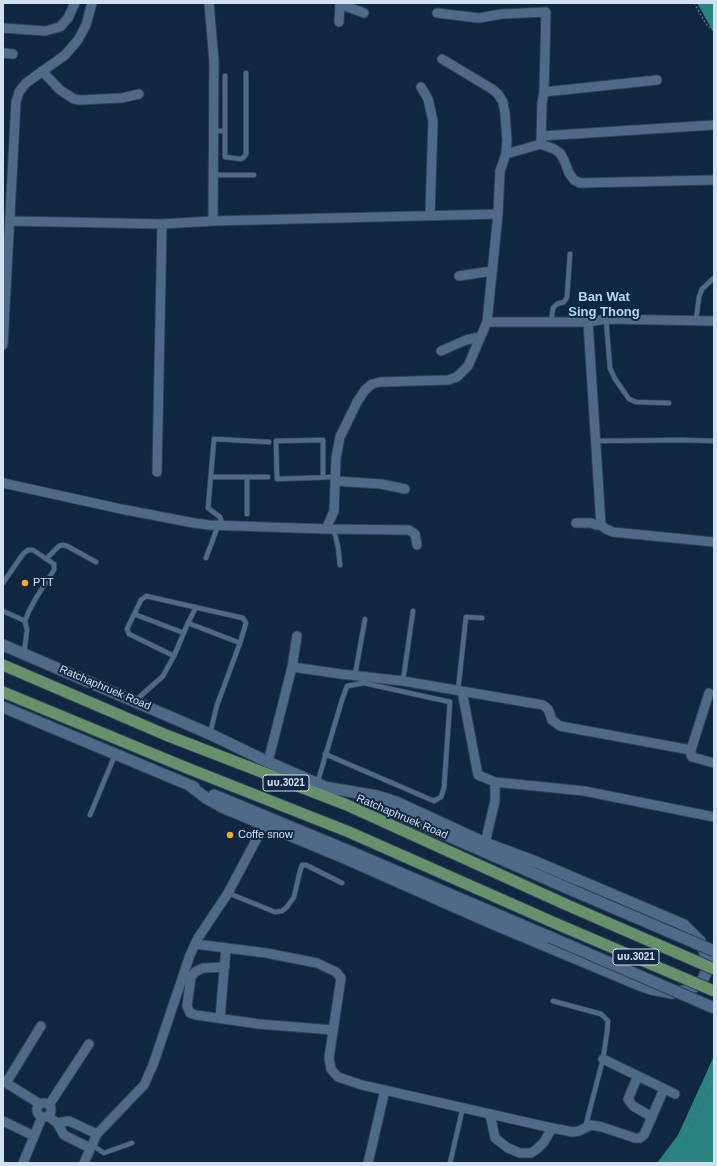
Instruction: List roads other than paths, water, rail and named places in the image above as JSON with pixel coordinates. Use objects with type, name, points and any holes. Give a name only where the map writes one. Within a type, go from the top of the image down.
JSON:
[{"type":"main road","name":"Ratchaphruek Road","points":[[3,645],[210,734],[321,786],[373,803],[714,951]]},
{"type":"main road","name":"Ratchaphruek Road","points":[[3,665],[166,735],[347,805],[714,969]]},
{"type":"main road","name":"นบ.3021","points":[[3,692],[186,768],[349,832],[557,924],[714,991]]},
{"type":"main road","name":"นบ.3021","points":[[3,707],[115,755],[349,851],[714,1008]]},
{"type":"main road","points":[[189,785],[206,798],[224,808],[637,984],[651,989],[672,993],[684,991],[694,987],[702,981],[706,973],[708,960],[700,942],[684,926],[536,862],[486,843],[396,802],[377,796],[364,795],[352,791],[321,786]]},
{"type":"street","points":[[3,28],[45,31],[60,27],[68,18],[74,3]]},
{"type":"street","points":[[3,345],[6,245],[11,221],[16,102],[19,92],[26,83],[65,55],[78,40],[86,25],[92,3]]},
{"type":"street","points":[[209,3],[214,61],[213,221]]},
{"type":"street","points":[[339,22],[340,4],[364,14]]},
{"type":"street","points":[[437,13],[474,18],[484,18],[502,14],[544,12],[546,14],[541,140]]},
{"type":"street","points":[[3,53],[13,54]]},
{"type":"street","points":[[330,529],[334,511],[337,449],[340,437],[357,402],[365,390],[372,384],[380,382],[448,380],[457,377],[468,366],[487,322],[498,214],[500,171],[506,154],[507,131],[505,114],[500,97],[492,89],[442,59]]},
{"type":"street","points":[[42,71],[60,90],[74,99],[122,98],[138,94]]},
{"type":"street","points":[[544,92],[657,80]]},
{"type":"street","points":[[421,87],[428,99],[433,121],[430,215]]},
{"type":"street","points":[[506,154],[541,140],[660,127],[714,125]]},
{"type":"street","points":[[541,140],[560,153],[569,173],[574,180],[580,183],[714,180]]},
{"type":"street","points":[[11,221],[162,224],[213,221],[498,214]]},
{"type":"street","points":[[157,472],[162,224]]},
{"type":"street","points":[[458,276],[492,271]]},
{"type":"street","points":[[487,322],[588,322],[606,319],[714,321]]},
{"type":"street","points":[[588,322],[597,441],[601,525]]},
{"type":"street","points":[[441,351],[466,340],[480,337]]},
{"type":"street","points":[[335,479],[381,484],[405,490]]},
{"type":"street","points":[[3,483],[121,509],[194,523],[221,526],[409,530],[415,534],[416,544]]},
{"type":"street","points":[[576,523],[601,525],[613,532],[714,542]]},
{"type":"street","points":[[268,762],[292,667],[297,636]]},
{"type":"street","points":[[292,667],[403,681],[543,705],[548,709],[552,720],[560,726],[691,750]]},
{"type":"street","points":[[460,691],[478,775],[495,782],[584,791],[714,817]]},
{"type":"street","points":[[708,694],[690,755],[692,757],[714,763]]},
{"type":"street","points":[[486,843],[495,801],[495,782]]},
{"type":"street","points":[[84,1163],[97,1134],[144,1085],[153,1065],[195,944],[228,893],[264,825]]},
{"type":"street","points":[[195,944],[266,953],[317,963],[336,972],[341,978],[329,1058],[331,1069],[338,1077],[362,1085],[552,1128],[573,1132],[592,1125],[635,1138],[640,1138],[644,1135],[664,1089]]},
{"type":"street","points":[[220,1018],[226,948]]},
{"type":"street","points":[[224,968],[203,968],[195,972],[191,977],[187,1006],[190,1013],[258,1024],[333,1030]]},
{"type":"street","points":[[23,1163],[34,1136],[45,1117],[52,1111],[45,1104],[5,1082],[41,1026]]},
{"type":"street","points":[[89,1044],[45,1104],[37,1110],[38,1113],[57,1123],[64,1135],[91,1147]]},
{"type":"street","points":[[603,1059],[675,1094]]},
{"type":"street","points":[[638,1076],[628,1099],[633,1106],[652,1116]]},
{"type":"street","points":[[368,1163],[385,1090]]},
{"type":"street","points":[[490,1114],[495,1138],[508,1148],[520,1153],[531,1153],[537,1149],[544,1142],[552,1128]]},
{"type":"street","points":[[3,1121],[34,1136]]},
{"type":"street","points":[[57,1123],[69,1121],[97,1134]]},
{"type":"lane","points":[[225,76],[225,157],[241,159],[246,154],[246,73]]},
{"type":"lane","points":[[214,131],[225,131]]},
{"type":"lane","points":[[213,175],[254,175]]},
{"type":"lane","points":[[551,322],[553,308],[557,304],[564,302],[567,297],[570,254]]},
{"type":"lane","points":[[696,320],[698,297],[702,289],[714,278]]},
{"type":"lane","points":[[606,319],[610,368],[615,379],[629,399],[636,402],[669,403]]},
{"type":"lane","points":[[206,558],[221,526],[220,517],[208,508],[214,440],[269,442]]},
{"type":"lane","points":[[323,477],[324,440],[276,441],[277,479],[323,477],[335,479]]},
{"type":"lane","points":[[597,441],[714,441]]},
{"type":"lane","points":[[211,477],[268,477]]},
{"type":"lane","points":[[247,477],[247,514]]},
{"type":"lane","points":[[330,529],[338,547],[340,565]]},
{"type":"lane","points":[[46,559],[59,546],[63,545],[96,562]]},
{"type":"lane","points":[[3,583],[23,554],[28,550],[33,550],[54,564],[54,570],[36,598],[25,621],[27,630],[24,653]]},
{"type":"lane","points":[[174,656],[129,634],[127,629],[141,600],[146,596],[243,618],[246,624],[217,705],[210,734]]},
{"type":"lane","points":[[135,701],[163,676],[174,656],[196,607]]},
{"type":"lane","points":[[3,611],[25,621]]},
{"type":"lane","points":[[403,681],[414,611]]},
{"type":"lane","points":[[134,614],[184,633]]},
{"type":"lane","points":[[460,691],[466,617],[482,618]]},
{"type":"lane","points":[[355,675],[365,619]]},
{"type":"lane","points":[[188,623],[240,643]]},
{"type":"lane","points":[[321,786],[326,754],[347,686],[364,682],[450,702],[444,788],[441,797],[434,801],[326,754]]},
{"type":"lane","points":[[90,815],[115,755]]},
{"type":"lane","points":[[228,893],[275,912],[282,911],[288,907],[294,897],[298,875],[302,865],[306,865],[342,883]]},
{"type":"lane","points":[[553,1001],[601,1014],[608,1021],[603,1059],[585,1128]]},
{"type":"lane","points":[[450,1163],[463,1107]]},
{"type":"lane","points":[[91,1147],[104,1153],[132,1144]]},
{"type":"place","name":"PTT","points":[[25,583]]},
{"type":"place","name":"Coffe snow","points":[[230,835]]},
{"type":"district","name":"Ban Wat Sing Thong","points":[[604,304]]}]
